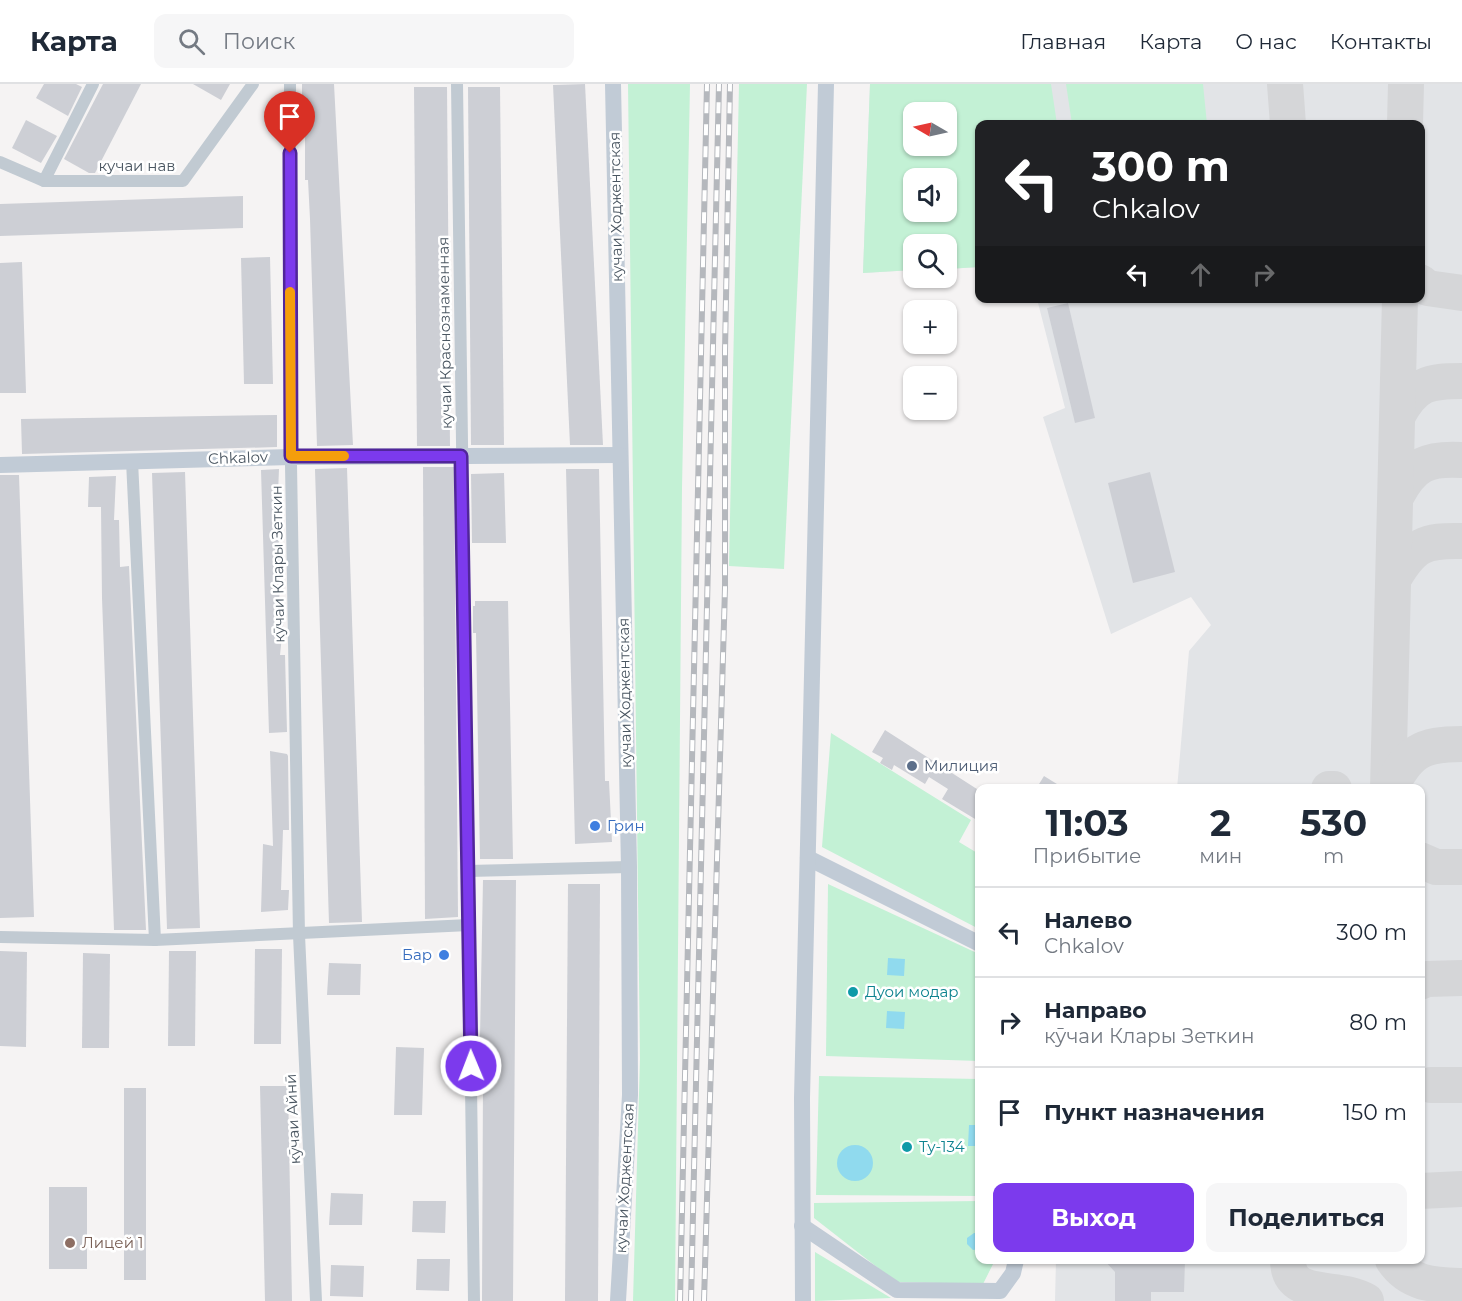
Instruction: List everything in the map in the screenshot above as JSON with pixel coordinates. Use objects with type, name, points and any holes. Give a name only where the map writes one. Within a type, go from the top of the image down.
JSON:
[{"type":"street","points":[[0,162],[44,181],[93,84]]},
{"type":"street","name":"кучаи нав","points":[[44,181],[183,181],[253,84]]},
{"type":"street","name":"кӯчаи Клары Зеткин","points":[[290,84],[291,456],[299,935]]},
{"type":"street","name":"кучаи Краснознаменная","points":[[457,84],[474,1301]]},
{"type":"street","name":"кучаи Ходжентская","points":[[613,84],[629,867],[630,1095],[618,1301]]},
{"type":"street","points":[[802,1301],[808,858],[826,84]]},
{"type":"street","name":"Chkalov","points":[[0,465],[291,456],[620,455]]},
{"type":"street","points":[[132,461],[155,940]]},
{"type":"street","points":[[808,858],[975,942]]},
{"type":"street","points":[[468,871],[629,867]]},
{"type":"street","points":[[0,937],[155,940],[299,935],[469,925]]},
{"type":"street","name":"кӯчаи Айнӣ","points":[[299,935],[316,1301]]},
{"type":"street","points":[[802,1226],[897,1290],[1000,1291],[1013,1273],[1015,1264]]},
{"type":"shaded area","points":[[870,84],[1462,84],[1462,1301],[1055,1301],[1056,1264],[1425,1264],[1425,784],[1177,784],[1189,651],[1211,625],[1191,597],[1111,634],[1043,417],[1065,408],[1038,303],[1425,303],[1425,120],[975,120],[975,267],[957,268],[957,234],[903,234],[903,271],[863,273]]},
{"type":"green space","points":[[628,84],[690,84],[682,488],[675,1301],[633,1301],[640,1059]]},
{"type":"green space","points":[[739,84],[807,84],[784,569],[729,566]]},
{"type":"green space","points":[[870,84],[1051,84],[1056,120],[975,120],[975,267],[957,268],[957,234],[903,234],[903,271],[863,273]]},
{"type":"green space","points":[[1066,84],[1203,84],[1207,120],[1071,120]]},
{"type":"green space","points":[[831,733],[971,820],[959,842],[975,852],[975,927],[822,847]]},
{"type":"green space","points":[[828,884],[975,952],[975,1061],[826,1056]]},
{"type":"green space","points":[[819,1076],[975,1079],[975,1196],[816,1195]]},
{"type":"green space","points":[[975,1201],[975,1264],[993,1264],[983,1284],[896,1282],[814,1218],[814,1203]]},
{"type":"green space","points":[[815,1252],[891,1298],[815,1301]]},
{"type":"water","points":[[888,958],[905,959],[904,976],[887,975]]},
{"type":"water","points":[[887,1011],[905,1012],[904,1029],[886,1028]]},
{"type":"water","points":[[969,1125],[975,1125],[975,1146],[968,1146]]},
{"type":"water","points":[[855,1145],[868,1150],[873,1163],[868,1176],[855,1181],[842,1176],[837,1163],[842,1150]]},
{"type":"water","points":[[974,1233],[975,1250],[973,1250],[967,1244],[967,1238]]},
{"type":"building","points":[[44,84],[76,84],[82,87],[68,116],[36,98]]},
{"type":"building","points":[[103,84],[141,84],[95,173],[89,173],[64,159]]},
{"type":"building","points":[[193,84],[230,84],[221,100]]},
{"type":"building","points":[[302,84],[334,84],[353,445],[317,446],[310,219],[308,180],[305,180],[305,102],[302,102]]},
{"type":"building","points":[[585,84],[603,445],[570,445],[553,85]]},
{"type":"building","points":[[414,87],[447,87],[450,446],[417,446]]},
{"type":"building","points":[[468,87],[500,87],[504,445],[471,445]]},
{"type":"building","points":[[26,120],[57,136],[41,163],[12,148]]},
{"type":"building","points":[[243,196],[243,228],[0,236],[0,204]]},
{"type":"building","points":[[270,257],[273,384],[244,384],[241,258]]},
{"type":"building","points":[[22,262],[26,393],[0,393],[0,263]]},
{"type":"building","points":[[1068,303],[1095,418],[1075,423],[1047,308]]},
{"type":"building","points":[[277,415],[277,447],[22,454],[21,419]]},
{"type":"building","points":[[423,467],[454,467],[458,917],[425,919]]},
{"type":"building","points":[[347,468],[362,922],[329,923],[315,469]]},
{"type":"building","points":[[279,469],[277,517],[280,560],[284,560],[278,607],[285,607],[280,655],[285,655],[287,732],[269,733],[261,470]]},
{"type":"building","points":[[566,469],[599,469],[605,781],[609,781],[612,842],[575,844]]},
{"type":"building","points":[[185,472],[200,928],[167,929],[152,473]]},
{"type":"building","points":[[1150,472],[1175,572],[1133,583],[1108,483]]},
{"type":"building","points":[[504,473],[506,543],[472,543],[471,474]]},
{"type":"building","points":[[0,475],[19,475],[34,917],[0,918]]},
{"type":"building","points":[[116,476],[114,520],[119,520],[120,567],[129,566],[146,930],[114,930],[101,507],[88,507],[89,477]]},
{"type":"building","points":[[475,601],[508,601],[513,859],[480,859],[476,633],[473,633]]},
{"type":"building","points":[[885,730],[975,788],[975,819],[942,799],[948,789],[929,777],[925,784],[894,765],[892,770],[880,763],[883,758],[872,752]]},
{"type":"building","points":[[270,751],[288,756],[289,830],[283,830],[281,890],[289,890],[288,910],[261,912],[263,844],[273,846]]},
{"type":"building","points":[[1044,776],[1057,784],[1039,784]]},
{"type":"building","points":[[483,880],[516,880],[513,1301],[482,1301],[483,1080],[481,1080],[480,1037]]},
{"type":"building","points":[[568,884],[600,884],[598,1301],[565,1301]]},
{"type":"building","points":[[255,949],[282,949],[281,1044],[254,1044]]},
{"type":"building","points":[[0,951],[27,952],[26,1047],[0,1046]]},
{"type":"building","points":[[169,951],[196,951],[195,1046],[168,1046]]},
{"type":"building","points":[[83,953],[110,954],[109,1048],[82,1048]]},
{"type":"building","points":[[329,963],[361,964],[360,995],[327,995]]},
{"type":"building","points":[[396,1047],[424,1048],[422,1115],[394,1115]]},
{"type":"building","points":[[260,1086],[288,1086],[292,1301],[265,1301]]},
{"type":"building","points":[[124,1088],[146,1088],[146,1280],[124,1280]]},
{"type":"building","points":[[49,1187],[87,1187],[87,1269],[49,1269]]},
{"type":"building","points":[[331,1193],[363,1194],[362,1225],[329,1225]]},
{"type":"building","points":[[413,1201],[446,1201],[445,1233],[412,1232]]},
{"type":"building","points":[[417,1259],[450,1259],[449,1291],[416,1290]]},
{"type":"building","points":[[1108,1264],[1185,1264],[1184,1292],[1151,1292],[1151,1301],[1115,1301],[1115,1272]]},
{"type":"building","points":[[331,1265],[364,1266],[363,1297],[330,1296]]},
{"type":"taxiway","points":[[1285,84],[1288,120]]},
{"type":"taxiway","points":[[1405,120],[1406,84]]},
{"type":"taxiway","points":[[1425,286],[1462,293]]},
{"type":"taxiway","points":[[1388,784],[1400,303]]},
{"type":"taxiway","points":[[1398,415],[1410,397],[1424,386],[1440,382],[1462,381]]},
{"type":"taxiway","points":[[1397,495],[1409,476],[1423,465],[1440,460],[1462,460]]},
{"type":"taxiway","points":[[1394,578],[1407,558],[1421,547],[1438,542],[1462,541]]},
{"type":"taxiway","points":[[1393,784],[1403,766],[1417,753],[1426,748],[1462,744]]},
{"type":"taxiway","points":[[1425,862],[1436,867],[1462,867]]},
{"type":"taxiway","points":[[1425,980],[1462,978]]},
{"type":"taxiway","points":[[1431,1085],[1462,1085]]},
{"type":"taxiway","points":[[1425,1191],[1462,1189]]},
{"type":"taxiway","points":[[1289,1264],[1290,1273],[1305,1287],[1342,1293],[1366,1301]]},
{"type":"taxiway","points":[[1396,1264],[1415,1279],[1433,1284],[1462,1286]]},
{"type":"railway","points":[[680,1301],[707,84]]},
{"type":"railway","points":[[691,1301],[719,84]]},
{"type":"railway","points":[[704,1301],[725,588],[725,351],[730,84]]},
{"type":"slow traffic","points":[[290,292],[291,456],[344,456]]},
{"type":"place","name":"Милиция","points":[[912,766]]},
{"type":"place","name":"Грин","points":[[595,826]]},
{"type":"place","name":"Бар","points":[[444,955]]},
{"type":"place","name":"Дуои модар","points":[[853,992]]},
{"type":"place","name":"Ту-134","points":[[907,1147]]},
{"type":"place","name":"Лицей 1","points":[[70,1243]]},
{"type":"route","points":[[290,153],[291,456],[461,456],[471,1066]]}]
